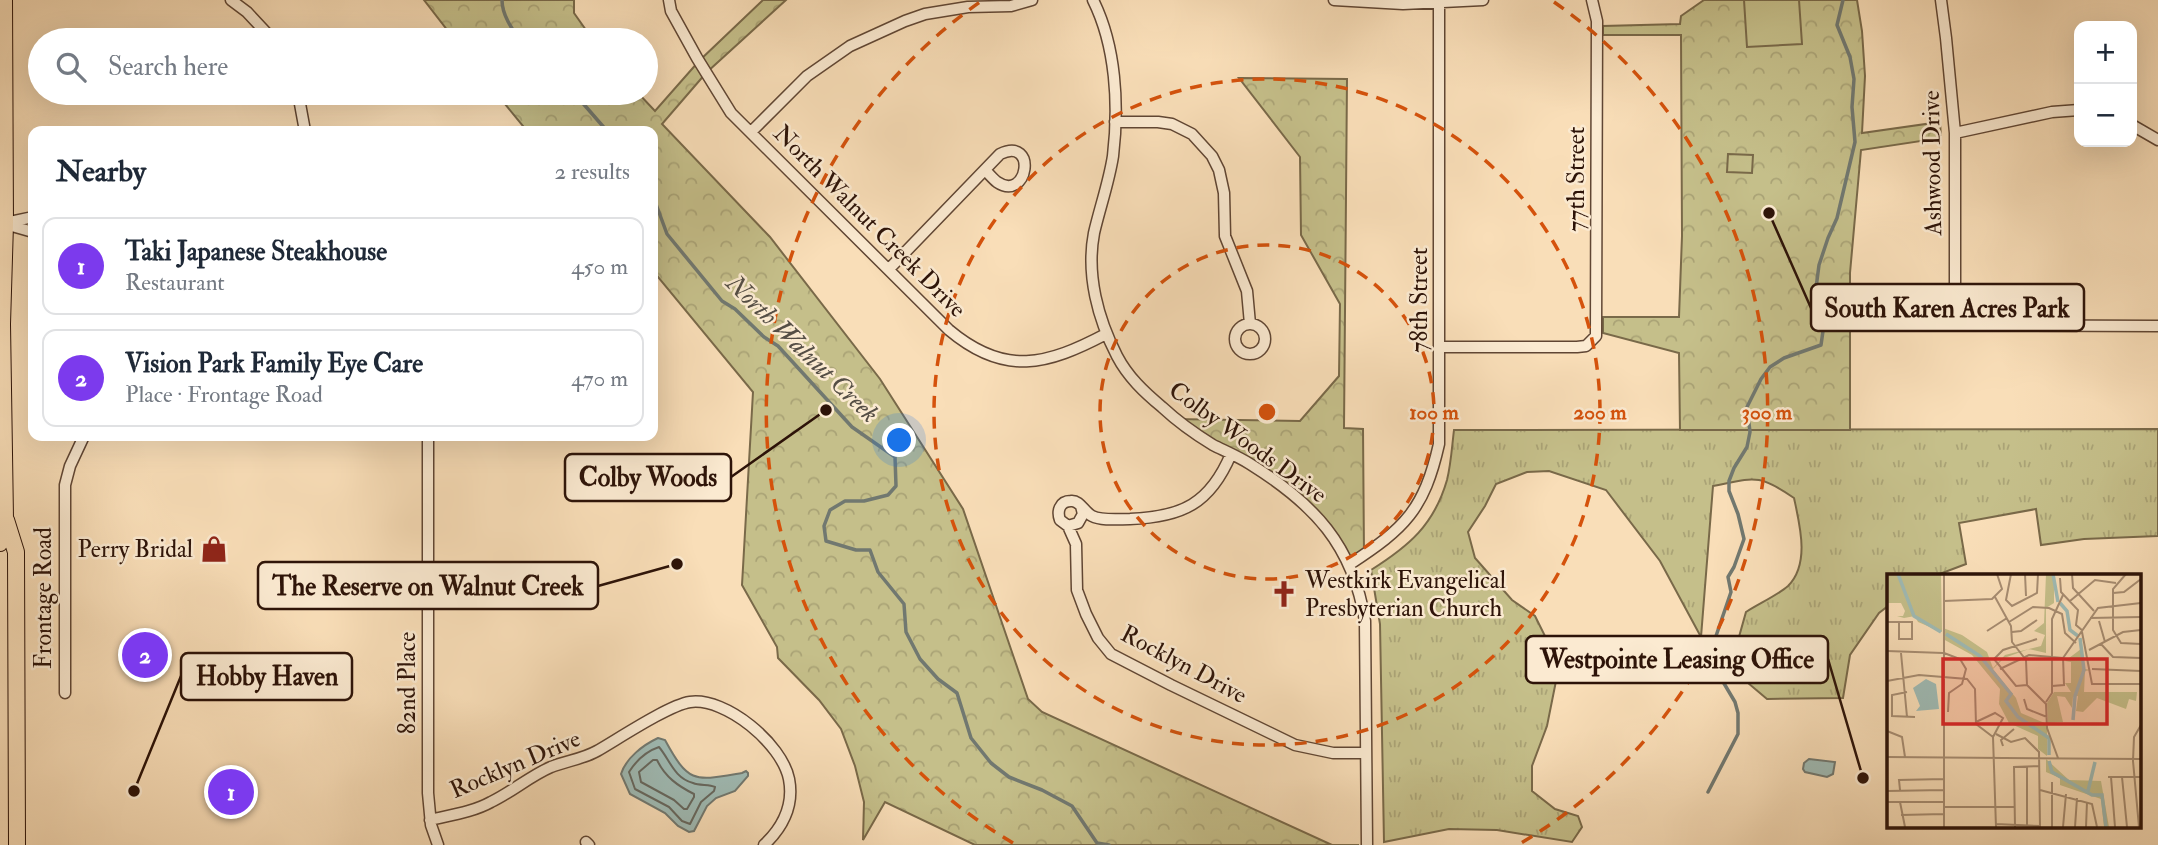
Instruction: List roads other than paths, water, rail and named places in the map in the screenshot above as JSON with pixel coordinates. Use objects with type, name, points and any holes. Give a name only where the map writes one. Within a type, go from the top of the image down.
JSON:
[{"type":"main road","points":[[0,543],[5,519],[2,324],[4,0]]},
{"type":"main road","points":[[5,519],[16,552],[17,845]]},
{"type":"street","points":[[231,0],[262,28]]},
{"type":"street","name":"North Walnut Creek Drive","points":[[669,0],[671,11],[731,113],[966,344],[985,354],[1006,360],[1035,361],[1073,351],[1106,334]]},
{"type":"street","points":[[751,132],[807,76],[849,46],[925,14],[968,7],[1011,6],[1032,0]]},
{"type":"street","name":"Colby Woods Drive","points":[[1093,0],[1106,34],[1112,67],[1115,122],[1113,156],[1094,234],[1092,265],[1097,304],[1106,334],[1118,359],[1142,390],[1175,419],[1210,443],[1250,464],[1290,492],[1318,517],[1350,564],[1365,621],[1367,845]]},
{"type":"street","points":[[1334,0],[1403,4],[1483,0]]},
{"type":"street","name":"77th Street","points":[[1440,347],[1577,347],[1586,346],[1595,337],[1597,21],[1592,0]]},
{"type":"street","name":"Ashwood Drive","points":[[1941,0],[1955,133],[1955,325],[2158,326]]},
{"type":"street","name":"78th Street","points":[[1350,564],[1388,539],[1402,526],[1420,501],[1432,474],[1439,444],[1439,1]]},
{"type":"street","points":[[300,105],[304,126]]},
{"type":"street","points":[[1955,133],[2052,112],[2074,110]]},
{"type":"street","points":[[1115,122],[1172,124],[1192,134],[1212,156],[1219,170],[1224,193],[1225,236],[1247,290],[1250,324]]},
{"type":"street","points":[[2137,128],[2158,140]]},
{"type":"street","points":[[889,269],[985,170]]},
{"type":"street","points":[[2,224],[28,218]]},
{"type":"street","points":[[2,224],[28,231]]},
{"type":"street","name":"Frontage Road","points":[[65,693],[64,504],[70,466],[82,441]]},
{"type":"street","name":"82nd Place","points":[[428,441],[428,793],[430,820],[438,845]]},
{"type":"street","points":[[1081,506],[1093,516],[1115,519],[1159,518],[1171,515],[1188,509],[1207,493],[1231,454]]},
{"type":"street","name":"Rocklyn Drive","points":[[1081,506],[1071,500],[1067,501],[1059,507],[1058,512],[1060,520],[1068,526],[1076,544],[1077,590],[1081,602],[1098,638],[1111,653],[1295,745],[1333,753],[1366,753]]},
{"type":"street","points":[[1068,526],[1074,526],[1080,521],[1083,514],[1081,506]]},
{"type":"street","name":"Rocklyn Drive","points":[[430,820],[491,802],[550,768],[592,754],[678,705],[699,701],[717,705],[751,726],[773,746],[782,759],[790,790],[785,817],[779,829],[764,845]]},
{"type":"water","points":[[658,738],[665,740],[680,765],[694,776],[703,778],[746,771],[748,773],[735,791],[716,798],[707,806],[694,831],[689,832],[678,826],[665,813],[630,794],[621,774],[636,753]]},
{"type":"water","points":[[1809,759],[1835,762],[1833,774],[1827,777],[1805,772],[1804,763]]},
{"type":"waterway","name":"North Walnut Creek","points":[[502,0],[512,28]]},
{"type":"waterway","points":[[1708,792],[1738,734],[1735,702],[1719,675],[1716,636],[1731,592],[1728,577],[1744,539],[1729,491],[1729,481],[1747,447],[1750,432],[1747,407],[1770,367],[1784,358],[1821,345],[1824,324],[1822,305],[1816,288],[1819,265],[1837,218],[1855,142],[1852,107],[1854,79],[1850,57],[1837,25],[1843,0]]},
{"type":"waterway","name":"North Walnut Creek","points":[[584,105],[603,126]]},
{"type":"waterway","name":"North Walnut Creek","points":[[658,210],[667,234],[722,301],[778,346],[852,427],[895,457],[896,486],[888,495],[864,501],[845,501],[830,510],[824,526],[826,541],[856,550],[870,550],[878,572],[904,604],[906,632],[920,659],[938,679],[957,693],[971,738],[991,763],[1009,777],[1072,806],[1097,843],[1109,845]]},
{"type":"place","name":"South Karen Acres Park","points":[[1769,213]]},
{"type":"place","name":"Colby Woods","points":[[826,410]]},
{"type":"place","name":"Perry Bridal","points":[[214,549]]},
{"type":"place","name":"The Reserve on Walnut Creek","points":[[677,564]]},
{"type":"place","name":"Westkirk Evangelical Presbyterian Church","points":[[1284,594]]},
{"type":"place","name":"Vision Park Family Eye Care","points":[[145,655]]},
{"type":"place","name":"Westpointe Leasing Office","points":[[1863,778]]},
{"type":"place","name":"Hobby Haven","points":[[134,791]]},
{"type":"place","name":"Taki Japanese Steakhouse","points":[[231,792]]}]
